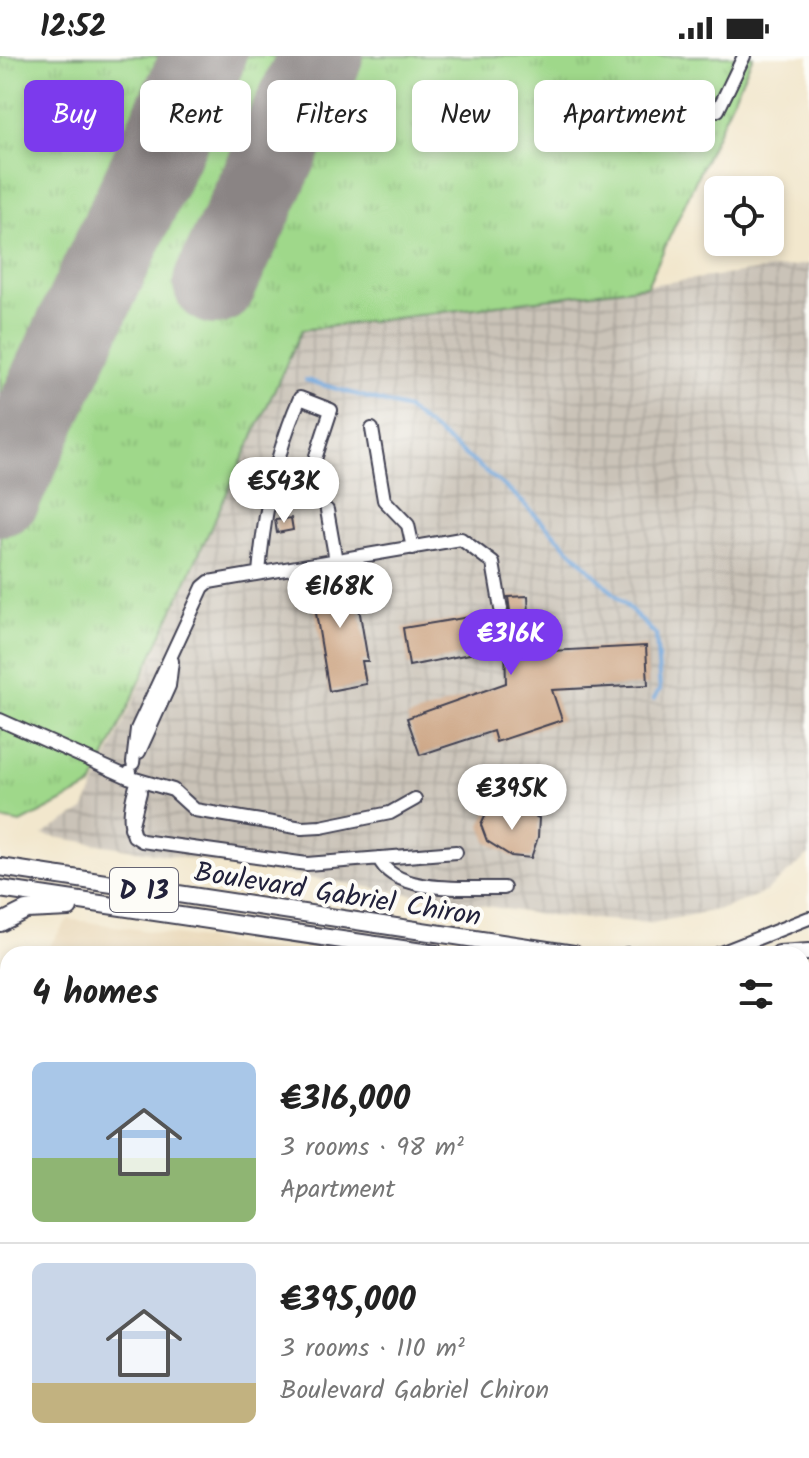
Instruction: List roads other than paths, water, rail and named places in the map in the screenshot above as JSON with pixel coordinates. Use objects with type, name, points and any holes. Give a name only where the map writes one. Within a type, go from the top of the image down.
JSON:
[{"type":"main road","points":[[0,860],[18,870]]},
{"type":"main road","name":"Boulevard Gabriel Chiron","points":[[0,867],[521,946]]},
{"type":"main road","name":"Boulevard Gabriel Chiron","points":[[0,889],[383,946]]},
{"type":"main road","points":[[0,923],[26,910],[123,907]]},
{"type":"street","points":[[718,110],[744,56]]},
{"type":"street","points":[[259,573],[268,501],[287,428],[300,398],[331,410],[302,499],[268,501]]},
{"type":"street","points":[[372,429],[384,500],[408,525],[413,548]]},
{"type":"street","points":[[327,510],[336,561]]},
{"type":"street","points":[[456,852],[307,864],[142,841],[134,836],[131,828],[140,792],[133,778],[137,729],[203,587],[209,582],[461,539],[493,563],[501,609]]},
{"type":"street","points":[[0,720],[100,768],[173,790],[195,810],[302,828],[385,814],[415,799]]},
{"type":"street","points":[[379,858],[382,867],[405,883],[504,888]]},
{"type":"street","points":[[738,946],[809,918]]},
{"type":"waterway","points":[[306,380],[407,409],[514,494],[656,635],[660,690],[654,699]]}]
